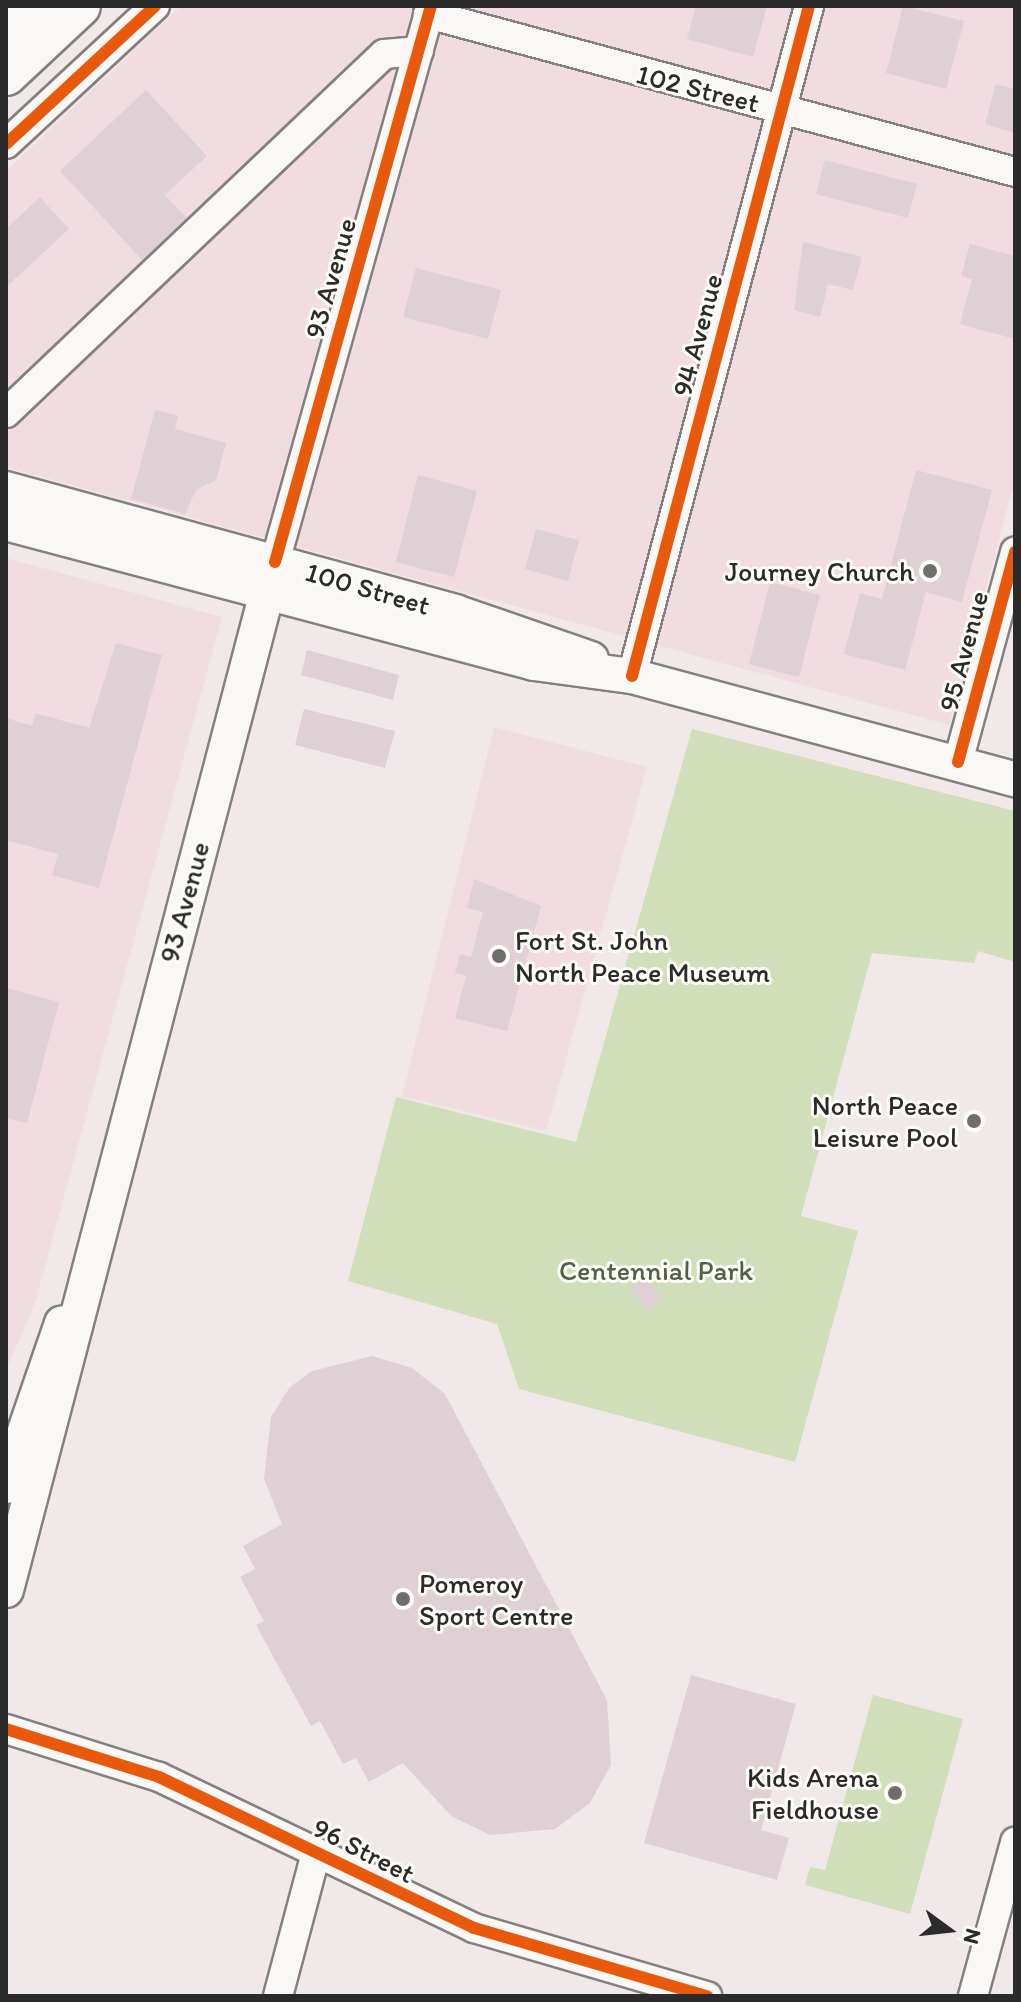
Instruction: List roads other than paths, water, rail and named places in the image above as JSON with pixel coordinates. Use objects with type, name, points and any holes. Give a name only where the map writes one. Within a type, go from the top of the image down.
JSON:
[{"type":"highway","points":[[6,31],[33,6]]},
{"type":"highway","points":[[6,75],[80,6]]},
{"type":"main road","name":"100 Street","points":[[6,489],[102,515],[271,578],[534,663],[632,676],[1015,779]]},
{"type":"main road","points":[[6,513],[102,515]]},
{"type":"main road","name":"100 Street","points":[[6,523],[271,578]]},
{"type":"main road","name":"93 Avenue","points":[[6,1590],[74,1344],[79,1291],[271,578]]},
{"type":"main road","name":"93 Avenue","points":[[6,1486],[53,1340],[79,1291]]},
{"type":"street","points":[[6,144],[155,6]]},
{"type":"street","name":"94 Avenue","points":[[632,676],[809,6]]},
{"type":"street","name":"102 Street","points":[[430,10],[1015,172]]},
{"type":"street","name":"93 Avenue","points":[[271,578],[430,10]]},
{"type":"street","points":[[6,413],[384,54],[419,51]]},
{"type":"street","name":"95 Avenue","points":[[958,762],[1015,552]]},
{"type":"street","name":"96 Street","points":[[6,1729],[159,1777],[474,1928],[628,1986],[707,1996]]},
{"type":"street","points":[[973,1996],[1015,1842]]},
{"type":"street","points":[[278,1996],[316,1853]]},
{"type":"place","name":"Journey Church","points":[[930,571]]},
{"type":"place","name":"Fort St. John North Peace Museum","points":[[499,956]]},
{"type":"place","name":"North Peace Leisure Pool","points":[[974,1121]]},
{"type":"place","name":"Pomeroy Sport Centre","points":[[403,1599]]},
{"type":"place","name":"Kids Arena Fieldhouse","points":[[895,1793]]},
{"type":"park label","name":"Centennial Park","points":[[656,1270]]}]
